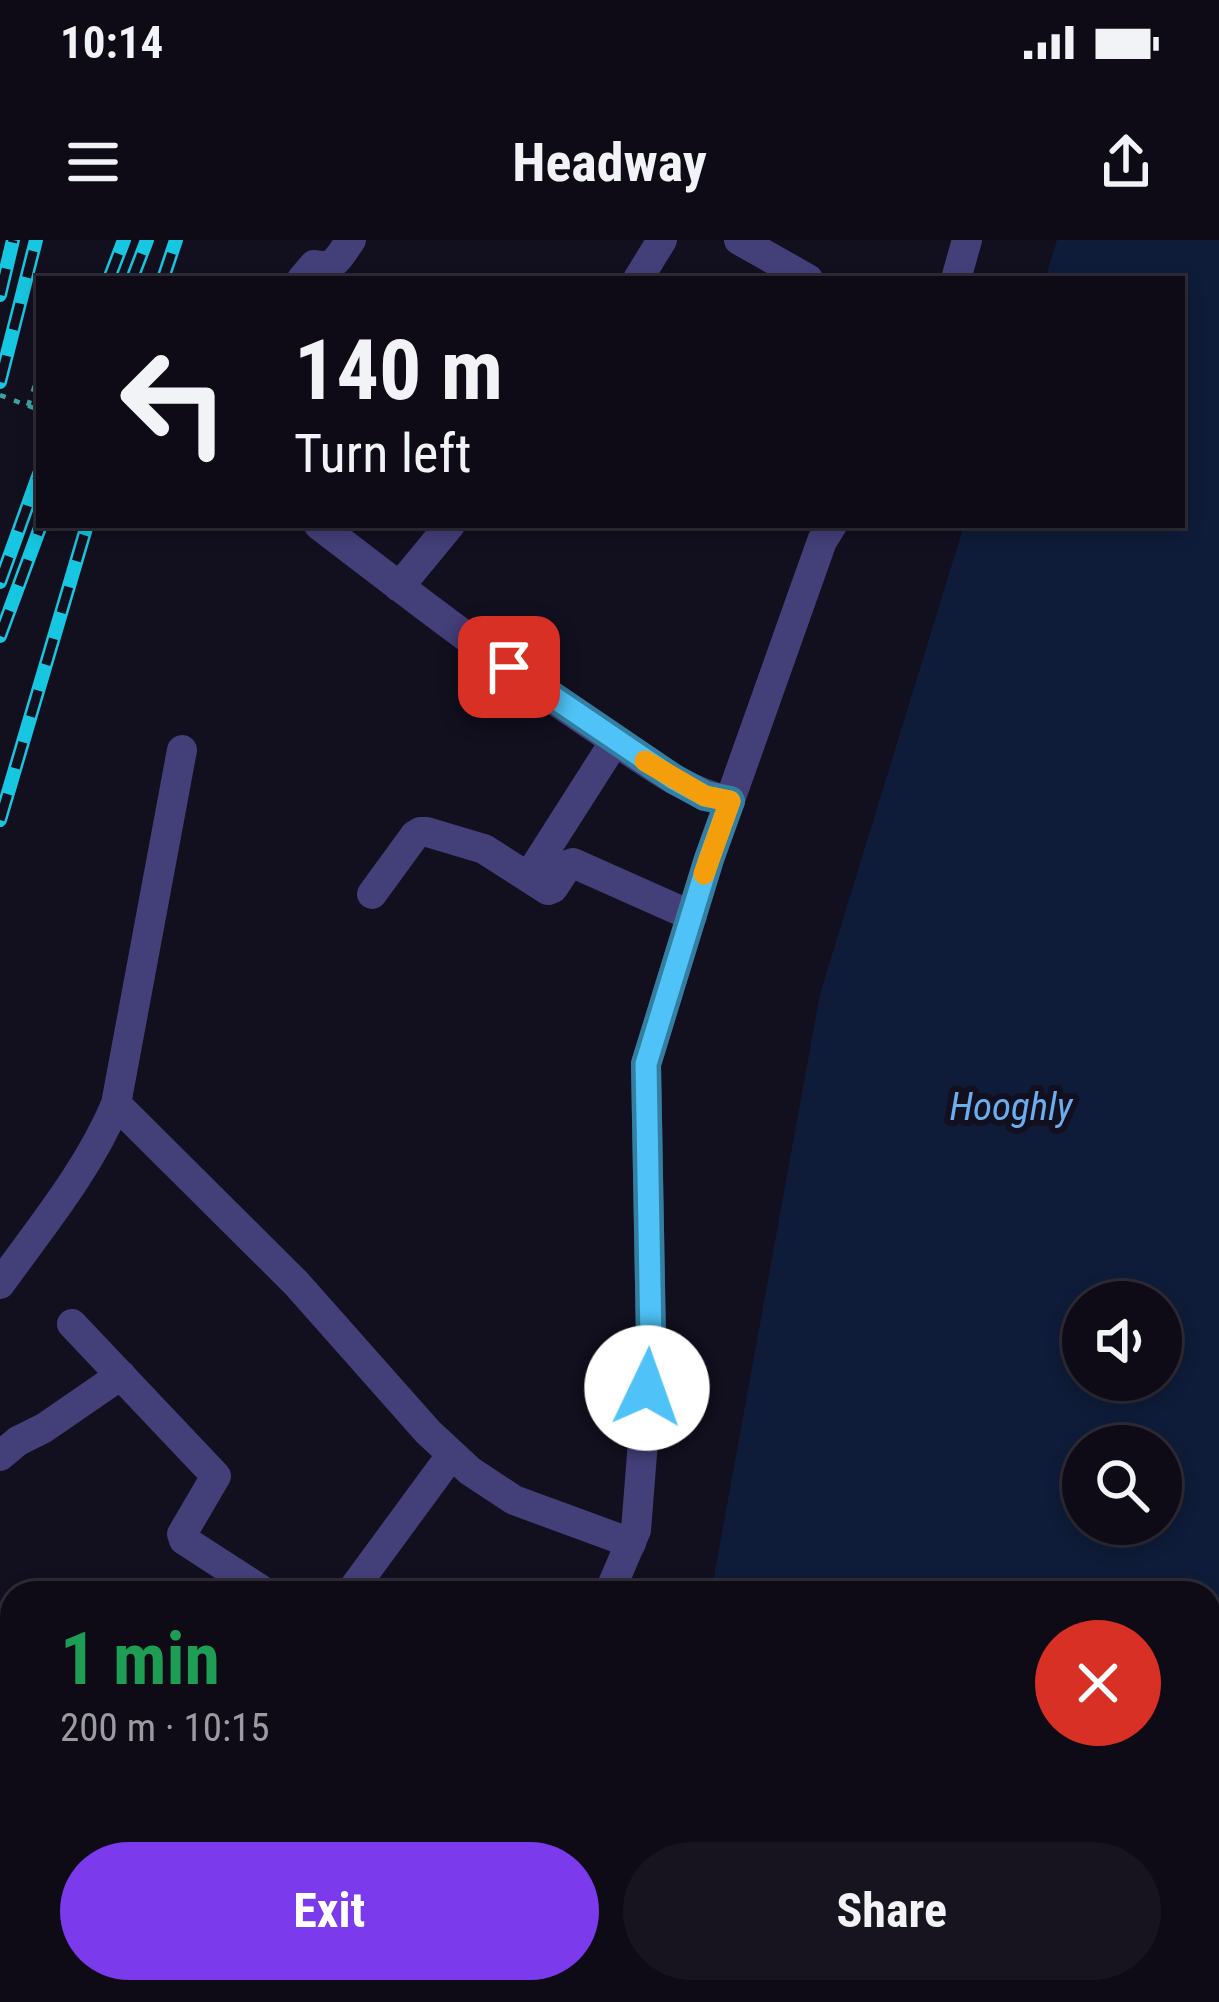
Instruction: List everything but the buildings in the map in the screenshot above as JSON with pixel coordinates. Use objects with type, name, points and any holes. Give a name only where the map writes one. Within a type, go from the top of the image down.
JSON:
[{"type":"street","points":[[305,276],[314,265],[332,266],[351,240]]},
{"type":"street","points":[[640,276],[662,240]]},
{"type":"street","points":[[739,240],[803,276]]},
{"type":"street","points":[[957,276],[967,240]]},
{"type":"street","points":[[323,528],[615,741],[705,796],[730,801]]},
{"type":"street","points":[[399,587],[448,528]]},
{"type":"street","points":[[614,1581],[636,1530],[651,1340],[646,1064],[730,801],[830,528]]},
{"type":"street","points":[[529,876],[615,741]]},
{"type":"street","points":[[0,1284],[94,1148],[116,1104],[182,750]]},
{"type":"street","points":[[372,894],[420,832],[484,849],[550,890],[574,863],[692,916]]},
{"type":"street","points":[[116,1104],[296,1283],[428,1432],[470,1471],[514,1500],[631,1543]]},
{"type":"street","points":[[72,1324],[217,1476],[182,1538],[248,1581]]},
{"type":"street","points":[[0,1456],[121,1375]]},
{"type":"street","points":[[359,1581],[452,1454]]},
{"type":"path","points":[[28,406],[36,382]]},
{"type":"path","points":[[0,395],[36,409]]},
{"type":"water","name":"Hooghly","points":[[1057,240],[1219,240],[1219,1581],[713,1581],[820,994],[963,528],[1185,528],[1185,276],[1046,276]]},
{"type":"railway","points":[[0,295],[13,240]]},
{"type":"railway","points":[[0,382],[36,240]]},
{"type":"railway","points":[[110,276],[124,240]]},
{"type":"railway","points":[[133,276],[147,240]]},
{"type":"railway","points":[[164,276],[176,240]]},
{"type":"railway","points":[[0,582],[36,482]]},
{"type":"railway","points":[[0,636],[40,528]]},
{"type":"railway","points":[[0,820],[86,528]]},
{"type":"slow traffic","points":[[645,761],[705,796],[730,801],[704,874]]},
{"type":"route","points":[[509,667],[674,779],[705,796],[730,801],[646,1064],[651,1340],[647,1388]]}]
